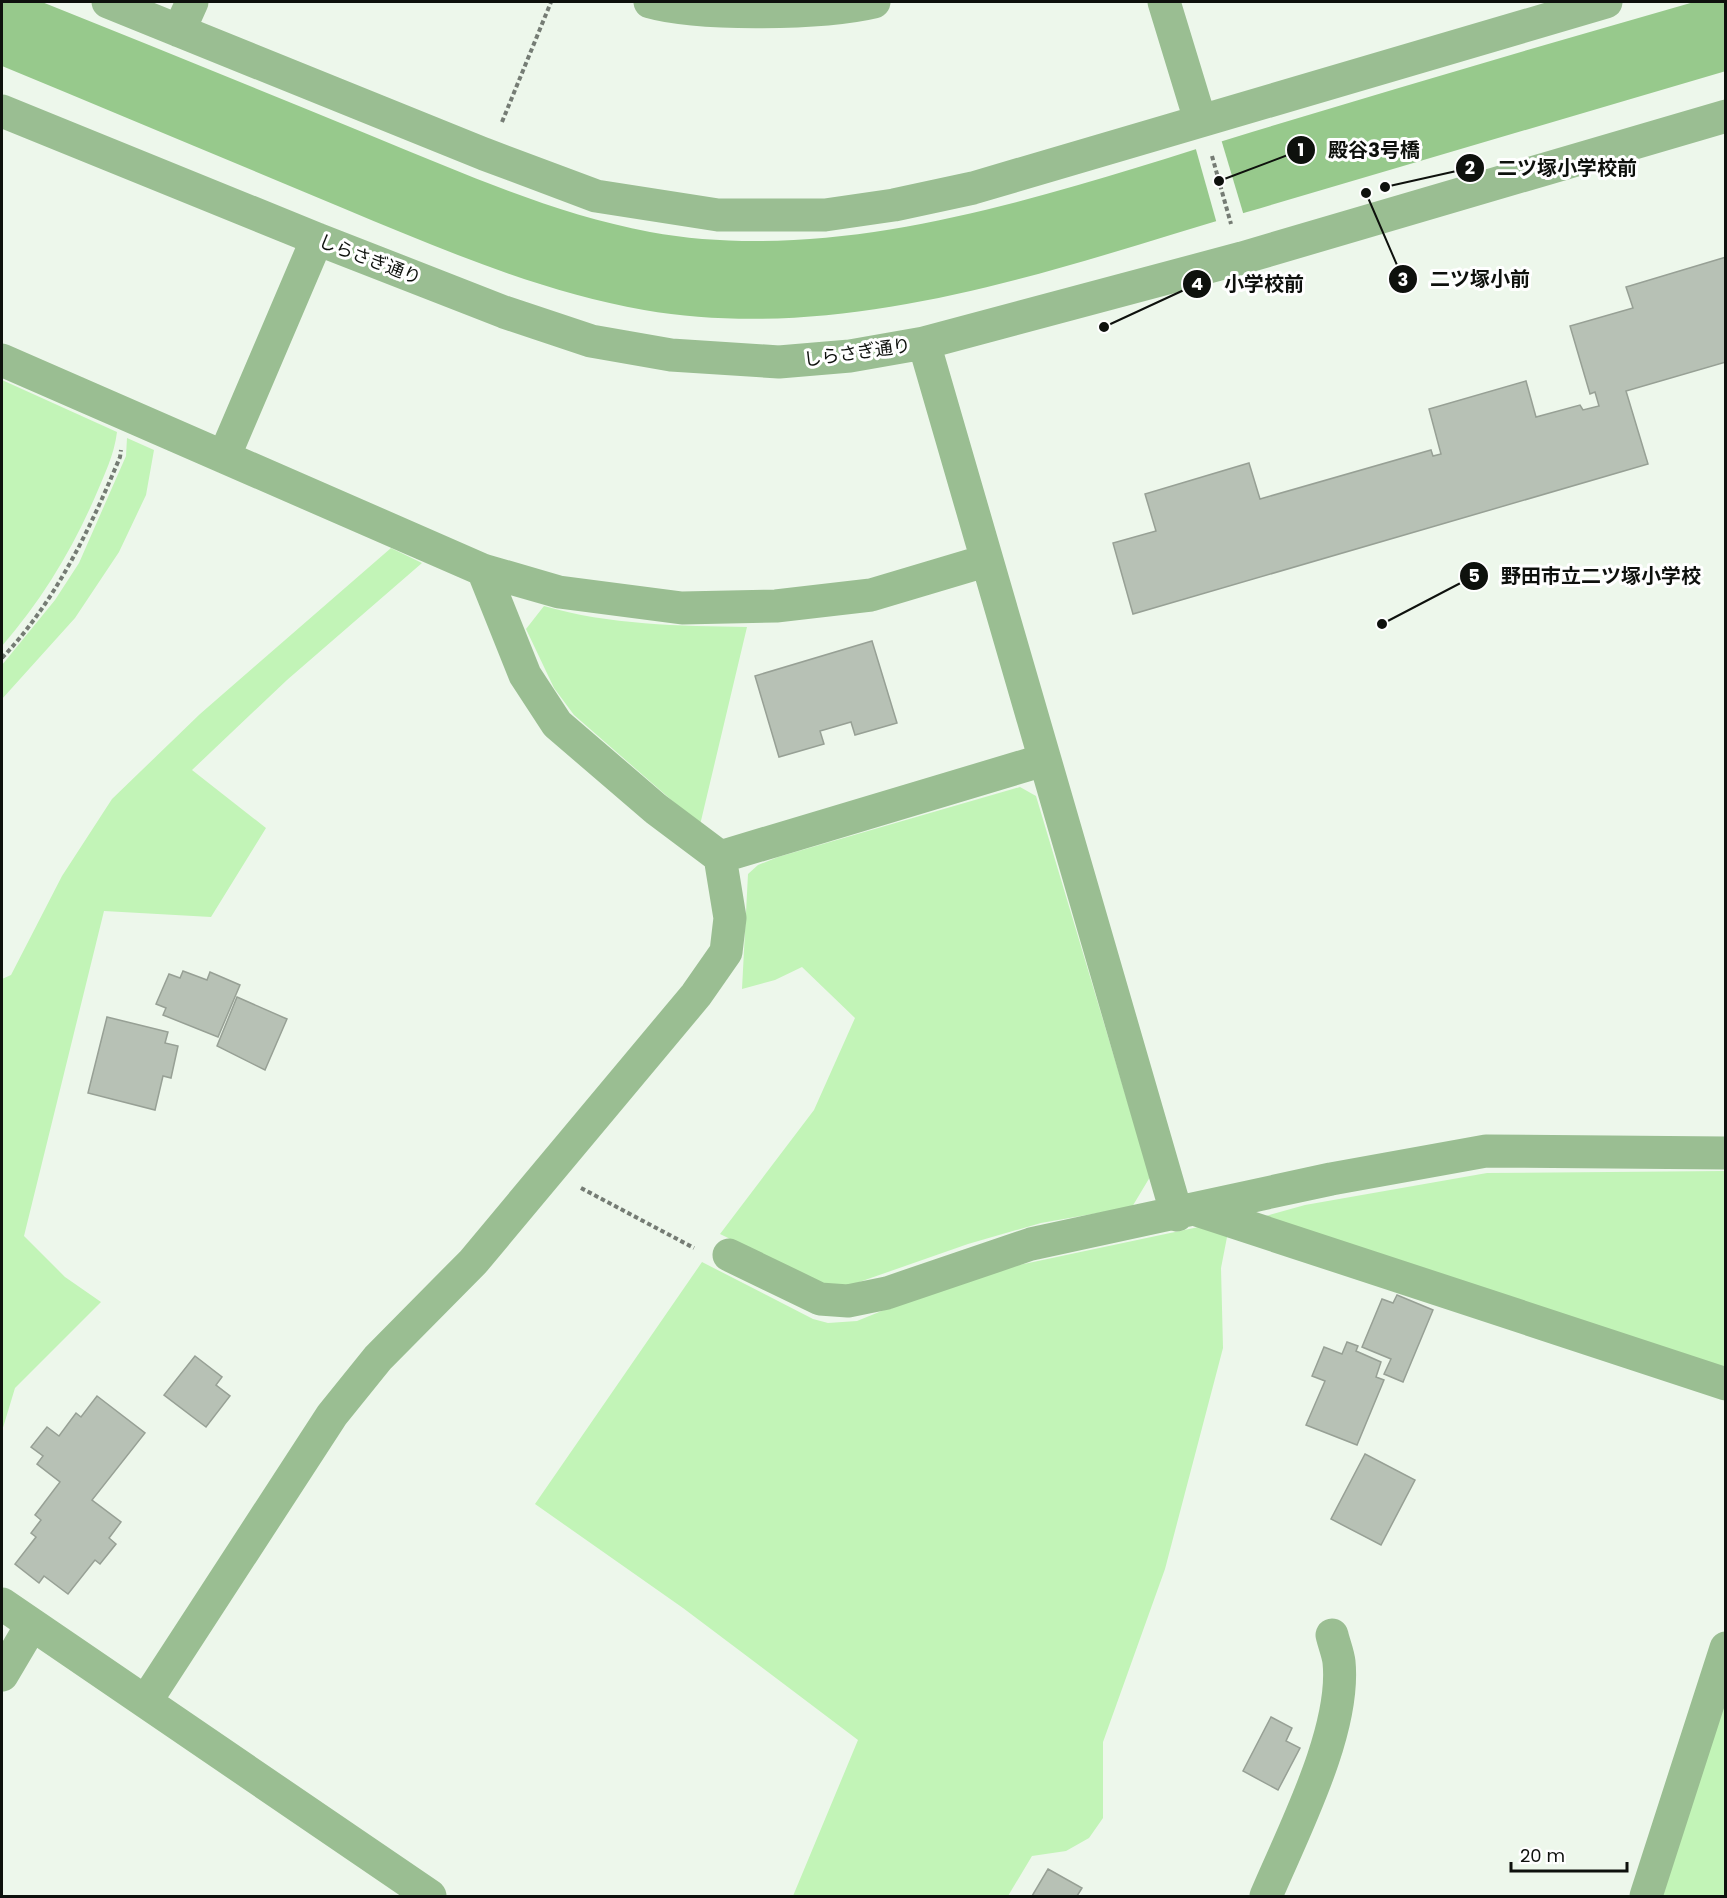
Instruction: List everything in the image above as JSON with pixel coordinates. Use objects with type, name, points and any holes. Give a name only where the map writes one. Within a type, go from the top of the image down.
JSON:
[{"type":"street","points":[[108,2],[186,16],[473,150],[596,196],[718,215],[825,215],[894,206],[1205,135],[1606,2]]},
{"type":"street","points":[[650,2],[743,11],[853,7],[874,2]]},
{"type":"street","points":[[1164,2],[1205,135]]},
{"type":"street","name":"しらさぎ通り","points":[[2,111],[317,239],[504,312],[580,338],[671,356],[779,362],[850,356],[924,343],[1242,258],[1725,116]]},
{"type":"street","points":[[224,458],[317,239]]},
{"type":"street","points":[[924,343],[1044,760],[1187,1212]]},
{"type":"street","points":[[2,360],[483,570],[559,592],[682,608],[776,606],[871,595],[986,561]]},
{"type":"street","points":[[146,1701],[332,1415],[378,1358],[473,1262],[696,995],[726,952],[730,918],[720,856],[656,809],[557,724],[525,675],[483,570]]},
{"type":"street","points":[[720,856],[1044,760]]},
{"type":"street","points":[[729,1255],[820,1299],[848,1301],[887,1293],[1031,1244],[1331,1179],[1486,1151],[1725,1154]]},
{"type":"street","points":[[1187,1212],[1725,1384]]},
{"type":"street","points":[[2,1604],[31,1626],[146,1701],[430,1896]]},
{"type":"street","points":[[2,1675],[31,1626]]},
{"type":"street","points":[[1266,1896],[1328,1746],[1339,1692],[1339,1660],[1332,1635]]},
{"type":"street","points":[[1646,1896],[1725,1648]]},
{"type":"path","points":[[499,129],[551,2]]},
{"type":"path","points":[[1205,135],[1231,223]]},
{"type":"path","points":[[2,658],[51,594],[90,529],[120,457],[124,414]]},
{"type":"path","points":[[549,1171],[709,1255],[729,1255]]},
{"type":"shaded area","points":[[2,2],[42,2],[474,178],[578,215],[650,232],[725,240],[801,240],[878,231],[955,217],[1106,177],[1694,2],[1725,2],[1726,71],[1100,256],[950,296],[874,309],[798,317],[721,318],[644,310],[529,281],[381,224],[2,66]]},
{"type":"shaded area","points":[[2,380],[117,432],[108,465],[76,537],[42,594],[2,646]]},
{"type":"shaded area","points":[[127,438],[154,450],[146,495],[119,552],[75,618],[2,699],[2,665],[55,600],[79,563],[126,456]]},
{"type":"shaded area","points":[[391,548],[422,563],[287,680],[192,770],[266,828],[211,917],[104,911],[24,1236],[65,1277],[101,1302],[15,1388],[2,1431],[2,979],[11,975],[62,876],[112,799],[200,714]]},
{"type":"shaded area","points":[[544,606],[619,621],[747,627],[700,825],[574,715],[554,688],[526,629]]},
{"type":"shaded area","points":[[1020,787],[1036,796],[1150,1177],[1132,1207],[1041,1223],[968,1244],[845,1287],[827,1286],[720,1234],[814,1110],[855,1018],[802,967],[775,980],[742,989],[748,874],[758,865],[778,857]]},
{"type":"shaded area","points":[[1725,1171],[1725,1376],[1251,1220],[1305,1205],[1487,1173]]},
{"type":"shaded area","points":[[1208,1225],[1228,1232],[1221,1268],[1223,1348],[1165,1569],[1103,1742],[1103,1818],[1089,1838],[1066,1851],[1032,1856],[1008,1896],[793,1896],[858,1740],[683,1608],[535,1504],[702,1262],[813,1319],[828,1323],[857,1321],[926,1293],[1019,1265]]},
{"type":"shaded area","points":[[1725,1678],[1725,1896],[1656,1896]]},
{"type":"pier","points":[[1221,139],[1244,216],[1217,224],[1195,146]]},
{"type":"building","points":[[1726,257],[1726,362],[1626,391],[1648,464],[1133,614],[1113,543],[1156,531],[1145,494],[1249,463],[1260,499],[1431,450],[1433,456],[1441,454],[1429,409],[1526,381],[1536,417],[1580,405],[1583,410],[1599,406],[1595,392],[1590,394],[1570,326],[1633,308],[1626,287]]},
{"type":"building","points":[[872,641],[897,723],[855,735],[851,722],[820,731],[824,744],[779,757],[755,676]]},
{"type":"building","points":[[183,971],[207,980],[210,972],[240,985],[218,1037],[163,1015],[166,1008],[156,1004],[169,974],[180,978]]},
{"type":"building","points":[[237,997],[287,1019],[265,1070],[217,1046]]},
{"type":"building","points":[[107,1017],[168,1032],[165,1043],[178,1046],[171,1078],[163,1076],[155,1110],[88,1093]]},
{"type":"building","points":[[1397,1295],[1433,1310],[1403,1382],[1384,1374],[1391,1359],[1362,1347],[1382,1299],[1393,1303]]},
{"type":"building","points":[[1347,1342],[1358,1346],[1356,1351],[1381,1362],[1376,1377],[1384,1380],[1357,1445],[1306,1425],[1325,1381],[1312,1376],[1324,1347],[1342,1354]]},
{"type":"building","points":[[195,1356],[222,1377],[216,1385],[230,1396],[206,1427],[164,1395]]},
{"type":"building","points":[[97,1396],[145,1433],[92,1500],[121,1522],[109,1538],[116,1544],[100,1564],[95,1560],[68,1594],[44,1576],[39,1583],[15,1564],[36,1537],[31,1533],[41,1520],[35,1515],[60,1482],[37,1464],[43,1456],[31,1447],[47,1427],[59,1436],[76,1413],[81,1417]]},
{"type":"building","points":[[1365,1454],[1415,1480],[1381,1545],[1331,1519]]},
{"type":"building","points":[[1271,1717],[1292,1728],[1286,1741],[1300,1748],[1278,1790],[1243,1771]]},
{"type":"building","points":[[1048,1869],[1082,1888],[1077,1896],[1032,1896]]},
{"type":"place","name":"殿谷3号橋","points":[[1219,181]]},
{"type":"place","name":"二ツ塚小学校前","points":[[1385,187]]},
{"type":"place","name":"二ツ塚小前","points":[[1366,193]]},
{"type":"place","name":"小学校前","points":[[1104,327]]},
{"type":"place","name":"野田市立二ツ塚小学校","points":[[1382,624]]}]
